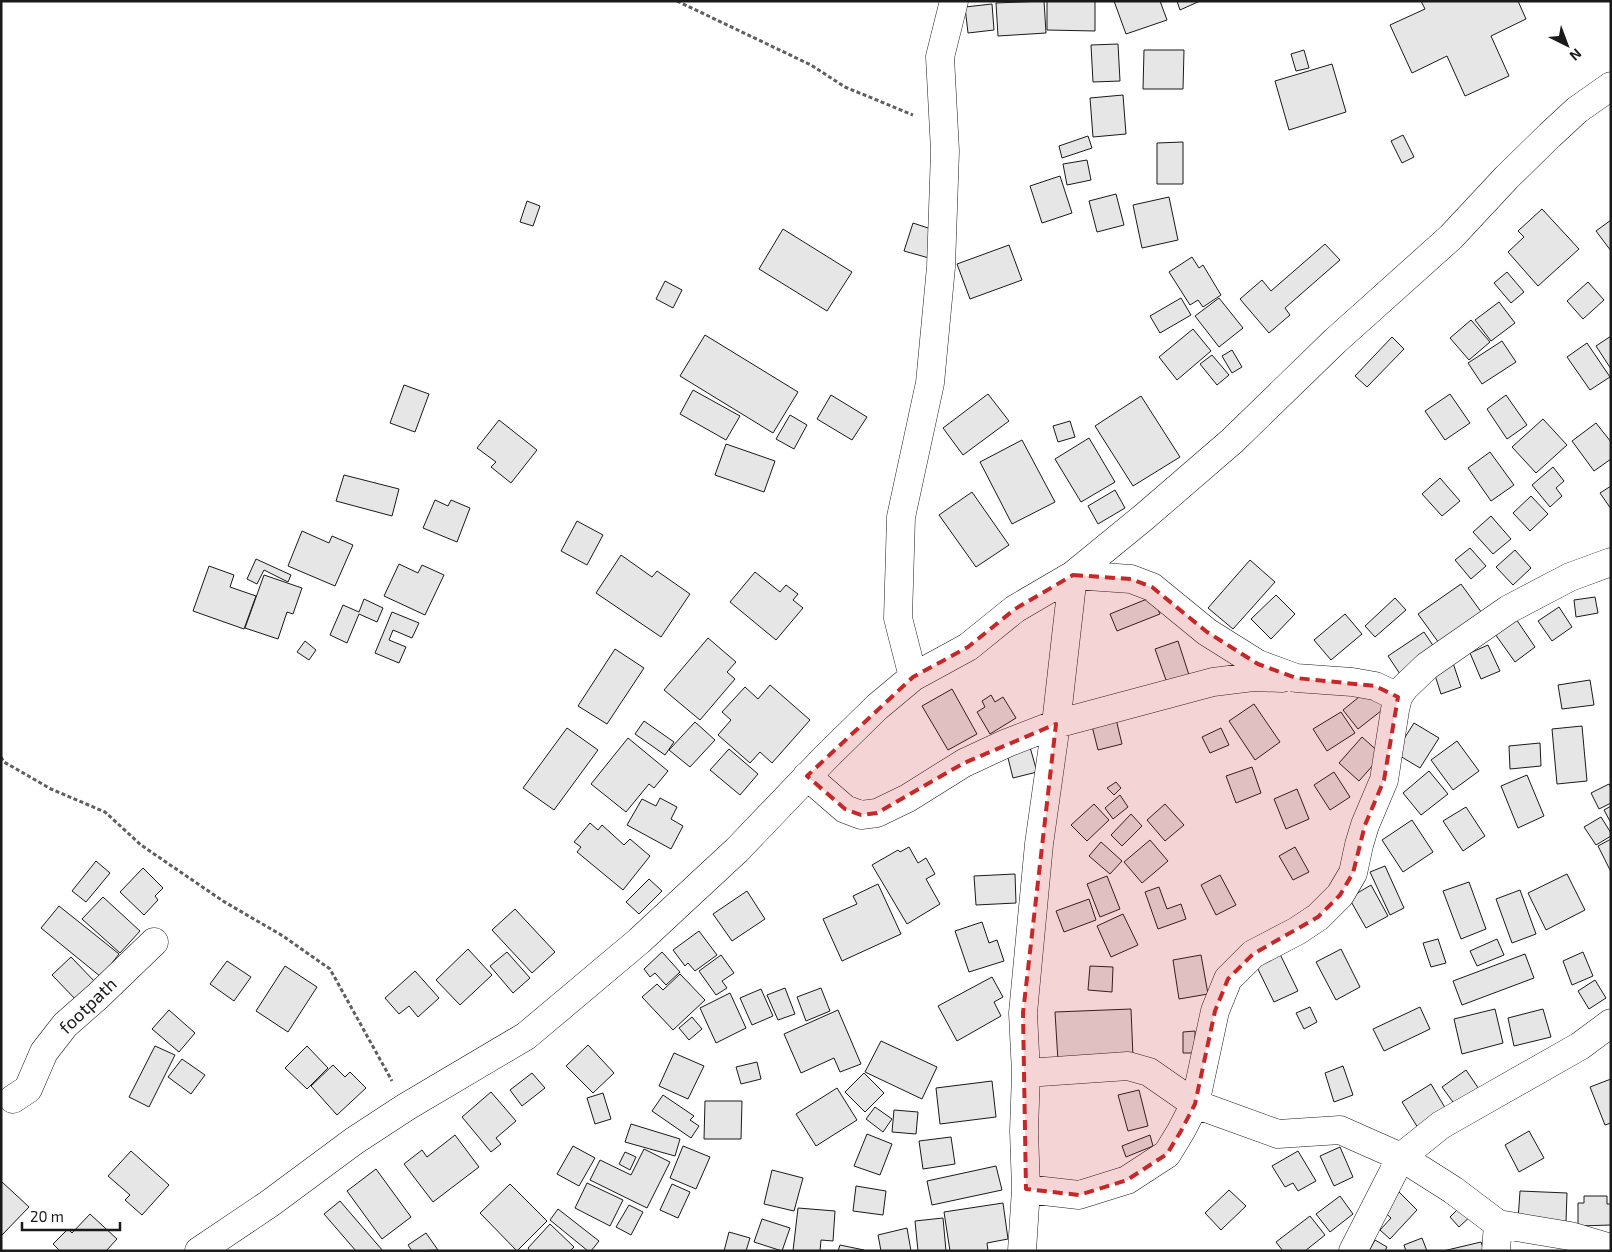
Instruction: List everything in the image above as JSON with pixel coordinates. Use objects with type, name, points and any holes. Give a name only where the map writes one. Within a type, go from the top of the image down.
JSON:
[{"type":"street","points":[[912,677],[898,618],[901,517],[930,383],[941,267],[945,151],[940,57],[954,1]]},
{"type":"street","points":[[199,1251],[269,1204],[354,1141],[406,1107],[526,1036],[639,941],[737,850],[854,728],[912,677],[968,647],[1015,610],[1073,575],[1232,441],[1322,353],[1451,237],[1507,177],[1550,135],[1577,110],[1611,86]]},
{"type":"street","points":[[1026,1189],[1079,1195],[1127,1180],[1167,1154],[1195,1104],[1215,1011],[1228,979],[1253,954],[1297,932],[1318,917],[1340,895],[1353,873],[1365,825],[1384,780],[1398,697],[1404,687],[1427,666],[1509,609],[1570,577],[1611,562]]},
{"type":"street","points":[[1073,575],[1131,579],[1152,587],[1207,632],[1258,664],[1296,678]]},
{"type":"street","points":[[1022,1251],[1026,1189],[1024,1131],[1026,1073],[1023,1013],[1039,844],[1056,724],[1073,575]]},
{"type":"street","points":[[807,776],[845,809],[861,815],[877,813],[908,798],[964,763],[1007,743],[1056,724],[1213,682],[1253,678],[1296,678],[1352,682],[1375,686],[1398,697]]},
{"type":"street","name":"footpath","points":[[13,1099],[28,1089],[44,1052],[64,1025],[98,996],[154,942]]},
{"type":"street","points":[[1353,1251],[1401,1157],[1441,1124],[1580,1046],[1611,1023]]},
{"type":"street","points":[[1026,1073],[1128,1066],[1149,1072],[1195,1104],[1278,1134],[1340,1130],[1401,1157],[1453,1190],[1497,1238],[1570,1236],[1611,1248]]},
{"type":"path","points":[[677,1],[811,65],[845,87],[914,115],[944,114]]},
{"type":"path","points":[[1,757],[4,762],[51,789],[105,812],[141,845],[223,901],[282,936],[330,969],[406,1107]]},
{"type":"highlighted area","points":[[1073,575],[1131,579],[1152,587],[1207,632],[1258,664],[1296,678],[1375,686],[1398,697],[1384,780],[1365,825],[1353,873],[1340,895],[1318,917],[1253,954],[1228,979],[1215,1011],[1195,1104],[1167,1154],[1127,1180],[1079,1195],[1026,1189],[1023,1013],[1056,724],[964,763],[877,813],[861,815],[845,809],[807,776],[913,677],[968,647],[1015,609]]},
{"type":"building","points":[[1044,1],[1046,33],[998,36],[996,3]]},
{"type":"building","points":[[1047,1],[1095,1],[1095,31],[1047,30]]},
{"type":"building","points":[[1114,1],[1160,1],[1167,20],[1126,34]]},
{"type":"building","points":[[1177,1],[1200,1],[1180,10]]},
{"type":"building","points":[[1421,1],[1518,1],[1526,19],[1491,36],[1509,76],[1465,96],[1447,56],[1412,73],[1390,25],[1425,9]]},
{"type":"building","points":[[992,4],[994,30],[968,33],[965,7]]},
{"type":"building","points":[[1118,44],[1120,81],[1093,82],[1091,45]]},
{"type":"building","points":[[1144,50],[1184,50],[1183,89],[1143,89]]},
{"type":"building","points":[[1304,50],[1309,68],[1296,71],[1291,54]]},
{"type":"building","points":[[1332,64],[1346,112],[1289,130],[1275,81]]},
{"type":"building","points":[[1123,95],[1126,134],[1093,137],[1090,98]]},
{"type":"building","points":[[1403,135],[1414,157],[1402,163],[1391,141]]},
{"type":"building","points":[[1088,136],[1092,148],[1062,158],[1059,146]]},
{"type":"building","points":[[1183,142],[1183,184],[1157,184],[1157,143]]},
{"type":"building","points":[[1087,160],[1091,180],[1067,185],[1063,164]]},
{"type":"building","points":[[1060,176],[1072,213],[1042,223],[1030,186]]},
{"type":"building","points":[[1116,194],[1124,225],[1097,232],[1089,201]]},
{"type":"building","points":[[1169,197],[1178,240],[1142,248],[1133,205]]},
{"type":"building","points":[[527,201],[540,206],[533,226],[520,222]]},
{"type":"building","points":[[1542,209],[1579,249],[1538,286],[1508,252],[1524,237],[1518,231]]},
{"type":"building","points":[[1611,220],[1611,251],[1596,231]]},
{"type":"building","points":[[913,223],[937,231],[929,258],[904,251]]},
{"type":"building","points":[[783,229],[852,272],[827,311],[759,269]]},
{"type":"building","points":[[1325,244],[1340,260],[1285,308],[1290,315],[1269,333],[1240,299],[1262,280],[1271,291]]},
{"type":"building","points":[[1009,245],[1022,280],[970,299],[957,264]]},
{"type":"building","points":[[1192,257],[1199,268],[1203,265],[1221,295],[1203,307],[1198,300],[1190,305],[1169,272]]},
{"type":"building","points":[[1507,272],[1524,292],[1511,303],[1494,283]]},
{"type":"building","points":[[665,281],[682,290],[673,308],[656,299]]},
{"type":"building","points":[[1588,282],[1604,300],[1583,319],[1567,301]]},
{"type":"building","points":[[1181,298],[1191,315],[1160,333],[1150,316]]},
{"type":"building","points":[[1219,298],[1243,328],[1219,347],[1195,316]]},
{"type":"building","points":[[1499,302],[1515,323],[1491,341],[1475,320]]},
{"type":"building","points":[[1471,320],[1490,342],[1469,360],[1450,338]]},
{"type":"building","points":[[1193,329],[1211,351],[1177,380],[1159,357]]},
{"type":"building","points":[[705,335],[798,392],[773,433],[680,376]]},
{"type":"building","points":[[1611,336],[1611,369],[1596,346]]},
{"type":"building","points":[[1392,337],[1404,349],[1367,387],[1355,376]]},
{"type":"building","points":[[1502,341],[1516,362],[1482,384],[1468,363]]},
{"type":"building","points":[[1587,343],[1610,377],[1590,390],[1567,357]]},
{"type":"building","points":[[1232,350],[1242,367],[1232,373],[1222,356]]},
{"type":"building","points":[[1212,355],[1229,375],[1217,385],[1200,364]]},
{"type":"building","points":[[404,385],[429,394],[415,432],[390,423]]},
{"type":"building","points":[[693,390],[740,416],[726,440],[680,414]]},
{"type":"building","points":[[988,394],[1009,421],[963,455],[943,428]]},
{"type":"building","points":[[1450,394],[1470,423],[1445,440],[1425,411]]},
{"type":"building","points":[[831,395],[867,417],[852,440],[817,419]]},
{"type":"building","points":[[1506,395],[1527,425],[1507,439],[1487,409]]},
{"type":"building","points":[[1141,396],[1180,457],[1133,486],[1095,426]]},
{"type":"building","points":[[790,415],[807,425],[794,449],[776,439]]},
{"type":"building","points":[[1543,419],[1567,445],[1536,473],[1512,447]]},
{"type":"building","points":[[499,420],[537,450],[511,483],[491,467],[496,462],[477,448]]},
{"type":"building","points":[[1070,421],[1075,437],[1058,442],[1053,426]]},
{"type":"building","points":[[1596,423],[1611,442],[1611,459],[1594,471],[1572,441]]},
{"type":"building","points":[[1089,438],[1115,482],[1081,502],[1055,459]]},
{"type":"building","points":[[1022,440],[1055,502],[1012,524],[980,462]]},
{"type":"building","points":[[726,444],[775,461],[764,492],[715,475]]},
{"type":"building","points":[[1490,452],[1514,485],[1491,501],[1468,468]]},
{"type":"building","points":[[1553,467],[1564,481],[1556,488],[1562,496],[1550,507],[1532,485]]},
{"type":"building","points":[[344,475],[399,489],[392,516],[336,501]]},
{"type":"building","points":[[1440,478],[1460,501],[1442,516],[1422,494]]},
{"type":"building","points":[[1611,486],[1611,509],[1600,493]]},
{"type":"building","points":[[1115,490],[1125,508],[1098,524],[1088,506]]},
{"type":"building","points":[[972,492],[1009,545],[976,567],[939,515]]},
{"type":"building","points":[[1531,496],[1548,514],[1530,531],[1513,513]]},
{"type":"building","points":[[435,500],[448,506],[451,500],[470,508],[457,542],[423,528]]},
{"type":"building","points":[[1491,516],[1511,539],[1493,554],[1473,532]]},
{"type":"building","points":[[577,521],[603,535],[587,565],[561,551]]},
{"type":"building","points":[[302,531],[329,543],[332,536],[353,545],[335,586],[288,566]]},
{"type":"building","points":[[1470,548],[1486,566],[1471,579],[1455,560]]},
{"type":"building","points":[[1515,550],[1531,568],[1513,585],[1496,567]]},
{"type":"building","points":[[621,555],[652,577],[657,571],[690,594],[661,637],[596,593]]},
{"type":"building","points":[[256,559],[291,575],[288,582],[264,570],[257,584],[247,579]]},
{"type":"building","points":[[1250,560],[1275,582],[1233,629],[1208,608]]},
{"type":"building","points":[[399,564],[418,573],[422,565],[444,575],[425,615],[384,596]]},
{"type":"building","points":[[209,566],[234,575],[230,587],[256,596],[244,629],[193,611]]},
{"type":"building","points":[[755,572],[780,592],[786,585],[798,594],[793,600],[803,608],[776,640],[730,602]]},
{"type":"building","points":[[264,575],[302,588],[293,614],[287,612],[278,639],[245,628]]},
{"type":"building","points":[[1461,584],[1487,620],[1444,650],[1418,614]]},
{"type":"building","points":[[1276,595],[1295,614],[1271,639],[1251,619]]},
{"type":"building","points":[[1152,597],[1160,614],[1117,631],[1110,614]]},
{"type":"building","points":[[1595,597],[1598,613],[1576,617],[1574,600]]},
{"type":"building","points":[[1395,598],[1406,610],[1375,637],[1365,626]]},
{"type":"building","points":[[364,599],[383,608],[377,622],[359,614],[347,643],[330,635],[343,605],[359,612]]},
{"type":"building","points":[[1559,607],[1572,627],[1552,641],[1538,621]]},
{"type":"building","points":[[392,612],[419,623],[412,638],[393,630],[389,640],[406,647],[399,663],[375,653]]},
{"type":"building","points":[[1345,614],[1362,634],[1331,660],[1314,640]]},
{"type":"building","points":[[1516,619],[1535,647],[1515,662],[1495,634]]},
{"type":"building","points":[[1424,632],[1436,650],[1404,680],[1388,656]]},
{"type":"building","points":[[708,638],[736,662],[727,672],[735,679],[700,720],[664,690]]},
{"type":"building","points":[[305,641],[316,650],[309,660],[297,652]]},
{"type":"building","points":[[1178,641],[1189,675],[1167,683],[1155,649]]},
{"type":"building","points":[[1488,645],[1500,671],[1481,679],[1470,653]]},
{"type":"building","points":[[615,649],[644,668],[607,724],[578,706]]},
{"type":"building","points":[[1453,663],[1461,687],[1441,694],[1433,669]]},
{"type":"building","points":[[1590,680],[1594,705],[1562,709],[1558,685]]},
{"type":"building","points":[[770,685],[810,720],[772,763],[760,752],[750,763],[718,735],[731,720],[722,712],[745,687],[758,699]]},
{"type":"building","points":[[1370,688],[1386,707],[1358,729],[1343,710]]},
{"type":"building","points":[[952,689],[977,734],[948,750],[922,706]]},
{"type":"building","points":[[991,695],[995,702],[1003,697],[1016,718],[990,734],[977,712],[985,707],[982,701]]},
{"type":"building","points":[[1254,704],[1280,742],[1255,760],[1229,721]]},
{"type":"building","points":[[1341,712],[1355,733],[1327,751],[1313,729]]},
{"type":"building","points":[[1115,715],[1122,744],[1098,750],[1091,722]]},
{"type":"building","points":[[644,721],[674,742],[665,755],[635,734]]},
{"type":"building","points":[[695,722],[715,740],[690,767],[669,750]]},
{"type":"building","points":[[1414,723],[1439,738],[1420,768],[1395,753]]},
{"type":"building","points":[[1582,726],[1587,781],[1557,784],[1552,729]]},
{"type":"building","points":[[567,728],[598,750],[554,810],[523,788]]},
{"type":"building","points":[[1221,728],[1229,745],[1210,753],[1202,737]]},
{"type":"building","points":[[1362,737],[1382,755],[1359,781],[1339,763]]},
{"type":"building","points":[[628,738],[668,771],[654,788],[649,784],[626,812],[591,784]]},
{"type":"building","points":[[1457,741],[1479,771],[1453,790],[1431,760]]},
{"type":"building","points":[[1540,743],[1541,766],[1510,769],[1509,746]]},
{"type":"building","points":[[1030,747],[1037,772],[1013,778],[1007,754]]},
{"type":"building","points":[[729,749],[758,774],[740,795],[710,770]]},
{"type":"building","points":[[1252,767],[1261,793],[1236,803],[1226,776]]},
{"type":"building","points":[[1429,771],[1448,794],[1421,815],[1403,793]]},
{"type":"building","points":[[1334,772],[1350,797],[1330,810],[1314,785]]},
{"type":"building","points":[[1527,775],[1544,816],[1518,828],[1501,786]]},
{"type":"building","points":[[1116,782],[1121,788],[1114,795],[1107,788]]},
{"type":"building","points":[[1609,784],[1611,788],[1611,803],[1599,809],[1591,793]]},
{"type":"building","points":[[1297,789],[1309,819],[1286,829],[1274,799]]},
{"type":"building","points":[[1120,795],[1128,807],[1113,819],[1105,808]]},
{"type":"building","points":[[660,798],[677,807],[671,819],[683,826],[671,849],[627,825],[642,799],[656,806]]},
{"type":"building","points":[[1094,804],[1109,820],[1087,841],[1071,825]]},
{"type":"building","points":[[1165,804],[1184,825],[1165,841],[1147,820]]},
{"type":"building","points":[[1611,806],[1611,823],[1604,810]]},
{"type":"building","points":[[1466,807],[1485,836],[1463,851],[1443,821]]},
{"type":"building","points":[[1131,814],[1142,826],[1122,846],[1111,835]]},
{"type":"building","points":[[1601,817],[1611,836],[1596,845],[1584,827]]},
{"type":"building","points":[[1412,820],[1433,852],[1403,872],[1382,840]]},
{"type":"building","points":[[590,823],[598,830],[602,825],[624,845],[630,839],[650,856],[623,890],[577,852],[581,847],[574,842]]},
{"type":"building","points":[[1611,839],[1611,872],[1598,846]]},
{"type":"building","points":[[1150,840],[1168,861],[1142,883],[1124,862]]},
{"type":"building","points":[[1101,842],[1122,861],[1110,874],[1089,856]]},
{"type":"building","points":[[909,847],[918,863],[926,858],[935,874],[926,879],[940,904],[907,924],[872,865],[898,850],[900,852]]},
{"type":"building","points":[[1295,847],[1309,872],[1293,880],[1279,856]]},
{"type":"building","points":[[96,861],[110,873],[86,902],[72,891]]},
{"type":"building","points":[[1385,866],[1404,908],[1390,915],[1370,872]]},
{"type":"building","points":[[143,868],[163,888],[155,896],[158,900],[144,915],[120,892]]},
{"type":"building","points":[[1015,874],[1016,903],[976,905],[974,876]]},
{"type":"building","points":[[1567,874],[1585,910],[1546,930],[1528,893]]},
{"type":"building","points":[[1220,875],[1236,905],[1216,915],[1201,885]]},
{"type":"building","points":[[1107,876],[1120,909],[1100,917],[1087,884]]},
{"type":"building","points":[[649,879],[662,891],[639,914],[626,902]]},
{"type":"building","points":[[1469,882],[1486,929],[1461,939],[1443,891]]},
{"type":"building","points":[[878,884],[901,934],[842,961],[823,919],[857,904],[853,896]]},
{"type":"building","points":[[1371,885],[1388,916],[1366,928],[1349,898]]},
{"type":"building","points":[[1159,887],[1167,909],[1181,904],[1186,919],[1158,929],[1145,892]]},
{"type":"building","points":[[1520,890],[1536,934],[1512,943],[1496,899]]},
{"type":"building","points":[[747,891],[765,919],[732,941],[713,914]]},
{"type":"building","points":[[103,897],[140,931],[120,953],[82,919]]},
{"type":"building","points":[[1089,899],[1096,920],[1064,932],[1056,911]]},
{"type":"building","points":[[59,906],[119,954],[101,977],[41,928]]},
{"type":"building","points":[[515,909],[555,952],[532,973],[492,930]]},
{"type":"building","points":[[1123,914],[1138,945],[1111,957],[1097,926]]},
{"type":"building","points":[[982,922],[989,943],[997,940],[1004,961],[969,972],[955,931]]},
{"type":"building","points":[[699,931],[717,955],[695,971],[688,963],[685,966],[673,950]]},
{"type":"building","points":[[1438,939],[1446,963],[1431,967],[1423,943]]},
{"type":"building","points":[[1497,939],[1504,955],[1477,966],[1470,951]]},
{"type":"building","points":[[468,949],[492,975],[460,1005],[436,980]]},
{"type":"building","points":[[1341,949],[1360,987],[1336,1000],[1316,962]]},
{"type":"building","points":[[1278,950],[1298,991],[1274,1002],[1254,961]]},
{"type":"building","points":[[507,952],[530,978],[513,993],[490,966]]},
{"type":"building","points":[[662,952],[680,972],[666,985],[655,973],[650,977],[644,969]]},
{"type":"building","points":[[1583,952],[1593,976],[1572,985],[1563,961]]},
{"type":"building","points":[[1525,954],[1534,978],[1462,1005],[1453,981]]},
{"type":"building","points":[[721,955],[734,973],[722,981],[727,988],[716,995],[699,971]]},
{"type":"building","points":[[1201,955],[1208,994],[1179,999],[1173,960]]},
{"type":"building","points":[[71,957],[98,985],[79,1003],[52,975]]},
{"type":"building","points":[[227,961],[251,977],[234,1001],[210,984]]},
{"type":"building","points":[[285,966],[317,987],[288,1032],[256,1011]]},
{"type":"building","points":[[1090,966],[1113,967],[1112,992],[1088,990]]},
{"type":"building","points":[[415,971],[439,998],[418,1017],[409,1006],[399,1014],[385,998]]},
{"type":"building","points":[[680,974],[705,1000],[673,1030],[642,997],[657,984],[663,990]]},
{"type":"building","points":[[992,977],[1003,997],[994,1002],[1001,1016],[957,1041],[938,1006]]},
{"type":"building","points":[[1595,980],[1606,998],[1589,1009],[1578,991]]},
{"type":"building","points":[[785,988],[795,1014],[778,1020],[767,995]]},
{"type":"building","points":[[821,988],[830,1011],[806,1021],[797,997]]},
{"type":"building","points":[[761,989],[773,1016],[752,1025],[740,998]]},
{"type":"building","points":[[730,993],[746,1028],[716,1043],[700,1008]]},
{"type":"building","points":[[1310,1007],[1317,1022],[1304,1029],[1296,1013]]},
{"type":"building","points":[[1420,1007],[1430,1029],[1384,1051],[1373,1029]]},
{"type":"building","points":[[1131,1009],[1133,1057],[1058,1061],[1055,1012]]},
{"type":"building","points":[[1495,1009],[1503,1043],[1462,1054],[1454,1019]]},
{"type":"building","points":[[1543,1009],[1551,1037],[1514,1046],[1508,1018]]},
{"type":"building","points":[[169,1010],[195,1033],[179,1052],[152,1029]]},
{"type":"building","points":[[838,1010],[861,1064],[840,1072],[834,1058],[801,1073],[784,1034]]},
{"type":"building","points":[[692,1017],[702,1029],[689,1040],[679,1028]]},
{"type":"building","points":[[1195,1031],[1195,1053],[1183,1053],[1183,1032]]},
{"type":"building","points":[[881,1041],[937,1067],[922,1099],[865,1072]]},
{"type":"building","points":[[588,1045],[614,1073],[593,1093],[566,1066]]},
{"type":"building","points":[[155,1046],[175,1055],[149,1107],[129,1097]]},
{"type":"building","points":[[307,1046],[328,1068],[307,1089],[285,1068]]},
{"type":"building","points":[[674,1053],[704,1066],[688,1099],[659,1086]]},
{"type":"building","points":[[182,1059],[205,1075],[191,1094],[168,1077]]},
{"type":"building","points":[[757,1062],[761,1079],[741,1084],[736,1067]]},
{"type":"building","points":[[333,1065],[345,1077],[350,1072],[366,1088],[337,1115],[311,1086]]},
{"type":"building","points":[[1343,1066],[1353,1095],[1334,1102],[1325,1073]]},
{"type":"building","points":[[1466,1070],[1481,1092],[1458,1109],[1442,1087]]},
{"type":"building","points":[[532,1073],[545,1088],[522,1106],[510,1090]]},
{"type":"building","points":[[864,1073],[884,1093],[865,1112],[845,1092]]},
{"type":"building","points":[[1611,1079],[1611,1123],[1605,1125],[1590,1087]]},
{"type":"building","points":[[992,1081],[996,1117],[940,1124],[936,1088]]},
{"type":"building","points":[[1431,1084],[1447,1111],[1418,1128],[1402,1102]]},
{"type":"building","points":[[837,1088],[857,1120],[816,1146],[796,1114]]},
{"type":"building","points":[[1139,1090],[1148,1126],[1128,1131],[1118,1095]]},
{"type":"building","points":[[491,1092],[516,1121],[496,1138],[501,1144],[491,1152],[462,1117]]},
{"type":"building","points":[[603,1093],[611,1119],[595,1124],[587,1098]]},
{"type":"building","points":[[663,1095],[694,1116],[690,1120],[699,1126],[691,1138],[652,1111]]},
{"type":"building","points":[[705,1101],[742,1101],[741,1139],[704,1139]]},
{"type":"building","points":[[875,1107],[892,1119],[883,1132],[866,1119]]},
{"type":"building","points":[[894,1110],[918,1112],[916,1134],[892,1132]]},
{"type":"building","points":[[631,1124],[680,1139],[675,1156],[625,1142]]},
{"type":"building","points":[[1529,1131],[1544,1158],[1519,1172],[1505,1145]]},
{"type":"building","points":[[867,1134],[892,1144],[880,1175],[854,1166]]},
{"type":"building","points":[[455,1135],[479,1167],[433,1202],[404,1164],[422,1150],[427,1157]]},
{"type":"building","points":[[1150,1135],[1153,1146],[1126,1157],[1122,1146]]},
{"type":"building","points":[[951,1137],[955,1164],[923,1169],[919,1141]]},
{"type":"building","points":[[573,1146],[595,1158],[579,1186],[557,1174]]},
{"type":"building","points":[[683,1146],[710,1157],[696,1189],[670,1178]]},
{"type":"building","points":[[1340,1147],[1353,1177],[1334,1186],[1320,1156]]},
{"type":"building","points":[[644,1149],[670,1162],[647,1208],[590,1180],[600,1160],[631,1175]]},
{"type":"building","points":[[131,1151],[169,1185],[142,1215],[125,1200],[130,1195],[108,1176]]},
{"type":"building","points":[[1298,1151],[1316,1181],[1298,1191],[1293,1183],[1285,1187],[1272,1166]]},
{"type":"building","points":[[625,1152],[636,1157],[630,1170],[619,1164]]},
{"type":"building","points":[[996,1166],[1002,1190],[932,1205],[927,1181]]},
{"type":"building","points":[[376,1169],[411,1217],[382,1239],[347,1191]]},
{"type":"building","points":[[772,1170],[803,1178],[794,1211],[764,1204]]},
{"type":"building","points":[[1,1181],[29,1207],[1,1236]]},
{"type":"building","points":[[587,1183],[623,1200],[610,1226],[575,1208]]},
{"type":"building","points":[[510,1184],[547,1221],[517,1251],[480,1213]]},
{"type":"building","points":[[672,1184],[690,1192],[678,1218],[660,1210]]},
{"type":"building","points":[[856,1186],[886,1191],[883,1215],[853,1211]]},
{"type":"building","points":[[1395,1188],[1417,1210],[1390,1239],[1380,1230],[1391,1218],[1378,1206]]},
{"type":"building","points":[[1229,1190],[1246,1206],[1221,1230],[1205,1213]]},
{"type":"building","points":[[1520,1191],[1567,1193],[1566,1222],[1518,1220]]},
{"type":"building","points":[[1340,1196],[1353,1214],[1330,1232],[1316,1214]]},
{"type":"building","points":[[1584,1196],[1607,1196],[1607,1204],[1611,1204],[1611,1225],[1578,1226],[1578,1203],[1584,1203]]},
{"type":"building","points":[[340,1201],[383,1251],[356,1251],[324,1214]]},
{"type":"building","points":[[1003,1203],[1008,1239],[987,1243],[988,1251],[950,1251],[944,1212]]},
{"type":"building","points":[[629,1205],[643,1212],[631,1235],[616,1227]]},
{"type":"building","points":[[1462,1205],[1472,1215],[1459,1227],[1450,1217]]},
{"type":"building","points":[[798,1208],[835,1211],[833,1241],[821,1240],[820,1251],[793,1251]]},
{"type":"building","points":[[558,1209],[599,1241],[591,1251],[588,1251],[550,1220]]},
{"type":"building","points":[[90,1214],[117,1239],[106,1251],[60,1251],[53,1244],[68,1229],[72,1233]]},
{"type":"building","points":[[1310,1216],[1325,1235],[1305,1251],[1283,1251],[1276,1242]]},
{"type":"building","points":[[943,1218],[946,1251],[918,1251],[915,1221]]},
{"type":"building","points":[[762,1219],[790,1228],[782,1251],[754,1242]]},
{"type":"building","points":[[550,1224],[574,1247],[570,1251],[530,1251],[528,1248]]},
{"type":"building","points":[[907,1228],[911,1251],[881,1251],[878,1235]]},
{"type":"building","points":[[729,1232],[750,1238],[746,1251],[724,1251]]},
{"type":"building","points":[[426,1233],[438,1250],[412,1251],[408,1245]]},
{"type":"building","points":[[1422,1238],[1427,1251],[1406,1251],[1404,1245]]},
{"type":"building","points":[[1375,1240],[1387,1247],[1385,1251],[1369,1251]]},
{"type":"building","points":[[1481,1242],[1484,1251],[1443,1251]]},
{"type":"building","points":[[840,1245],[864,1250],[864,1251],[838,1251]]}]
